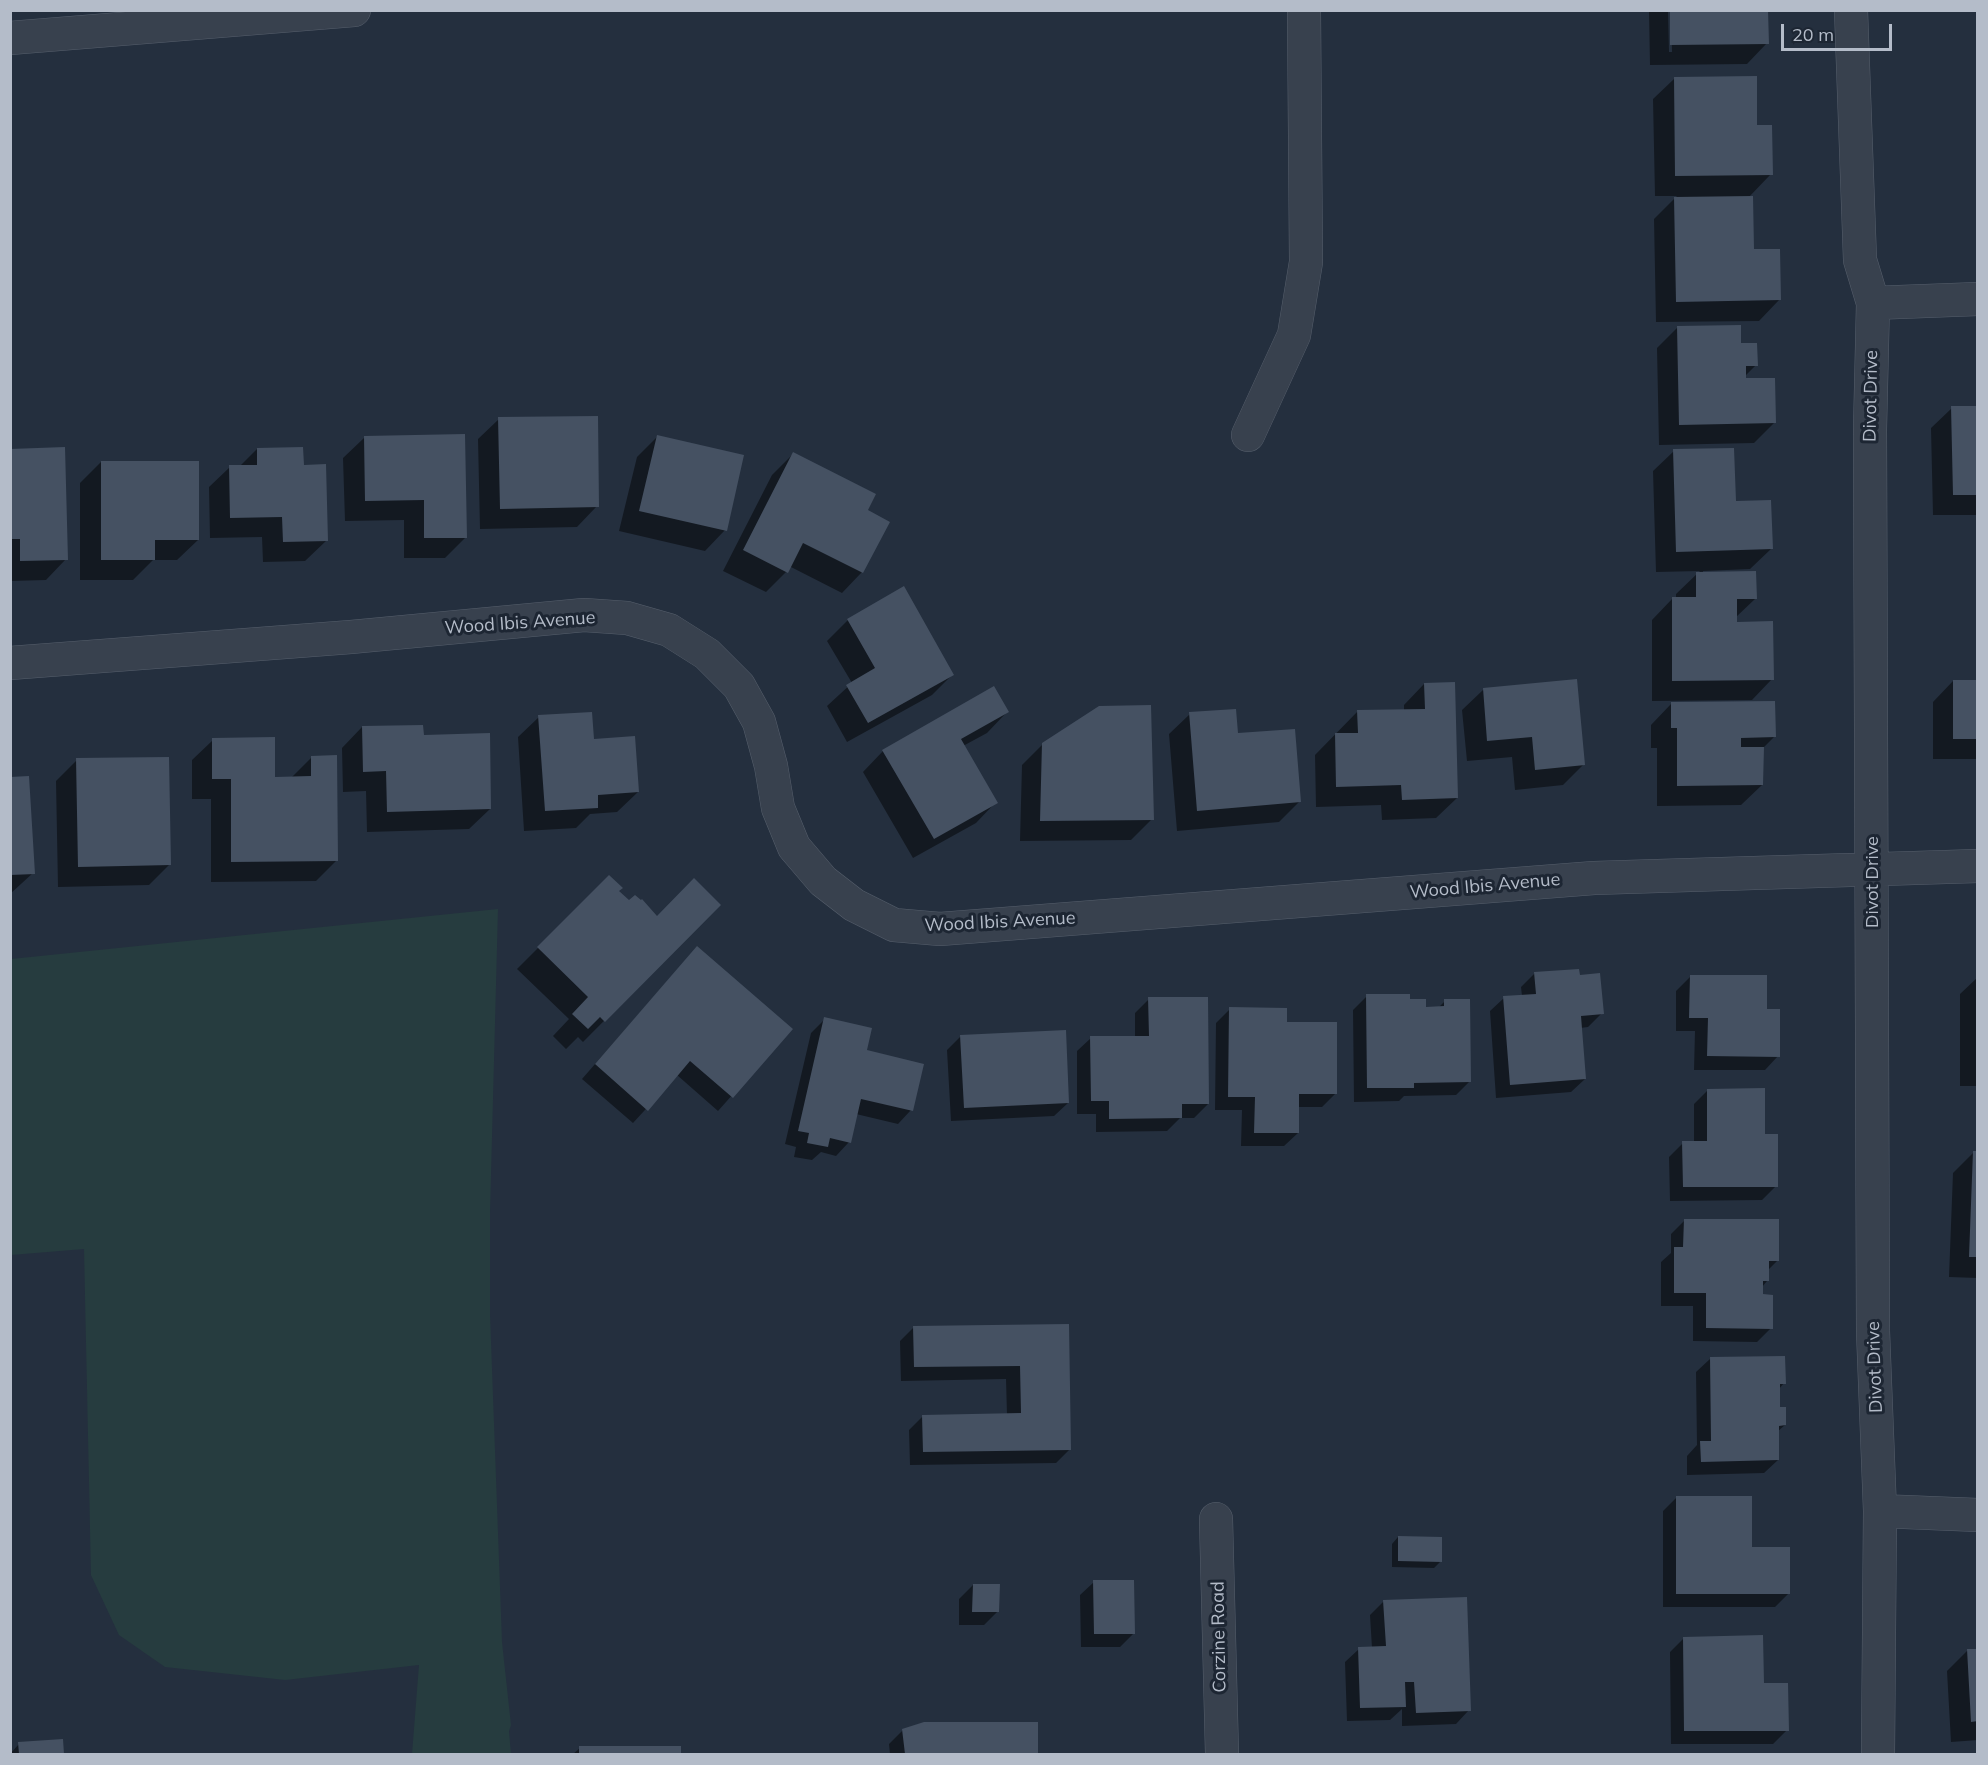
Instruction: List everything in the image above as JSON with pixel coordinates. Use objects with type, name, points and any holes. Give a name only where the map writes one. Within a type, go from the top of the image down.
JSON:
[{"type":"street","points":[[10,38],[354,10]]},
{"type":"street","points":[[1248,435],[1294,335],[1306,262],[1304,10]]},
{"type":"street","name":"Divot Drive","points":[[1851,10],[1860,260],[1873,303],[1870,441],[1873,1331],[1880,1511],[1878,1755]]},
{"type":"street","points":[[1873,303],[1977,299]]},
{"type":"street","name":"Wood Ibis Avenue","points":[[10,663],[351,637],[584,615],[627,618],[669,630],[707,654],[740,686],[759,722],[771,766],[778,808],[794,847],[822,881],[854,905],[894,925],[940,929],[1594,878],[1977,866]]},
{"type":"street","points":[[1880,1511],[1977,1515]]},
{"type":"street","name":"Corzine Road","points":[[1216,1519],[1222,1755]]},
{"type":"green space","points":[[498,909],[490,1213],[490,1314],[502,1642],[511,1725],[509,1731],[511,1754],[412,1754],[419,1665],[285,1680],[165,1667],[119,1635],[91,1575],[84,1249],[11,1255],[11,959]]},
{"type":"building","points":[[1670,10],[1768,10],[1769,44],[1670,45]]},
{"type":"building","points":[[1757,76],[1757,125],[1772,125],[1773,175],[1675,176],[1674,77]]},
{"type":"building","points":[[1753,196],[1754,249],[1780,249],[1781,300],[1676,302],[1674,197]]},
{"type":"building","points":[[1741,325],[1741,343],[1757,343],[1758,366],[1746,366],[1746,378],[1775,378],[1776,423],[1679,425],[1677,326]]},
{"type":"building","points":[[1951,406],[1978,406],[1978,495],[1953,495]]},
{"type":"building","points":[[598,416],[599,507],[500,509],[498,417]]},
{"type":"building","points":[[465,434],[467,538],[424,538],[424,500],[365,501],[364,436]]},
{"type":"building","points":[[657,435],[744,455],[727,531],[639,511]]},
{"type":"building","points":[[65,447],[68,560],[20,561],[20,539],[10,539],[10,449]]},
{"type":"building","points":[[303,447],[304,465],[326,464],[328,541],[283,542],[282,517],[230,518],[229,465],[257,465],[257,448]]},
{"type":"building","points":[[1734,448],[1736,501],[1771,500],[1773,549],[1676,552],[1673,449]]},
{"type":"building","points":[[793,452],[876,494],[868,510],[890,522],[863,573],[803,543],[788,573],[743,550]]},
{"type":"building","points":[[101,461],[199,461],[199,540],[155,540],[155,560],[101,560]]},
{"type":"building","points":[[1756,571],[1757,599],[1737,599],[1737,622],[1773,621],[1774,680],[1672,681],[1672,597],[1696,597],[1696,572]]},
{"type":"building","points":[[904,586],[954,675],[868,723],[846,685],[875,668],[847,619]]},
{"type":"building","points":[[1577,679],[1585,765],[1535,770],[1532,737],[1487,741],[1483,688]]},
{"type":"building","points":[[1953,680],[1978,680],[1978,739],[1953,739]]},
{"type":"building","points":[[1455,682],[1458,798],[1402,800],[1401,785],[1336,787],[1335,733],[1358,733],[1357,710],[1425,709],[1424,683]]},
{"type":"building","points":[[994,686],[1009,712],[961,739],[998,803],[934,839],[882,750]]},
{"type":"building","points":[[1775,701],[1776,737],[1741,738],[1741,747],[1764,747],[1763,785],[1677,786],[1677,728],[1671,728],[1671,702]]},
{"type":"building","points":[[1151,705],[1154,820],[1040,821],[1042,743],[1099,706]]},
{"type":"building","points":[[1236,709],[1238,733],[1295,729],[1301,802],[1197,811],[1189,712]]},
{"type":"building","points":[[592,712],[594,739],[635,736],[639,792],[598,795],[598,808],[545,811],[538,715]]},
{"type":"building","points":[[423,725],[424,735],[490,733],[491,809],[387,812],[386,771],[363,772],[362,726]]},
{"type":"building","points":[[275,737],[275,777],[311,776],[311,756],[337,755],[338,861],[231,862],[231,779],[212,779],[212,738]]},
{"type":"building","points":[[169,757],[171,865],[78,867],[76,758]]},
{"type":"building","points":[[29,776],[35,874],[10,875],[10,777]]},
{"type":"building","points":[[609,875],[623,888],[619,891],[629,900],[635,895],[642,899],[657,916],[694,878],[721,905],[605,1022],[600,1017],[588,1029],[572,1014],[588,997],[537,947]]},
{"type":"building","points":[[697,946],[793,1029],[733,1098],[690,1061],[648,1111],[595,1064]]},
{"type":"building","points":[[1579,969],[1580,975],[1600,973],[1604,1014],[1581,1016],[1586,1079],[1510,1085],[1503,996],[1536,994],[1534,972]]},
{"type":"building","points":[[1690,975],[1767,975],[1767,1009],[1780,1009],[1780,1057],[1707,1056],[1708,1018],[1689,1018]]},
{"type":"building","points":[[1366,994],[1410,994],[1410,999],[1426,999],[1426,1007],[1444,1006],[1444,999],[1470,999],[1471,1082],[1414,1083],[1414,1088],[1367,1088]]},
{"type":"building","points":[[1148,997],[1208,997],[1209,1104],[1182,1104],[1182,1118],[1109,1119],[1109,1101],[1091,1101],[1090,1036],[1149,1036]]},
{"type":"building","points":[[1229,1007],[1287,1008],[1287,1022],[1337,1022],[1337,1094],[1299,1094],[1299,1133],[1254,1133],[1255,1097],[1228,1097]]},
{"type":"building","points":[[824,1017],[872,1028],[867,1050],[924,1064],[913,1111],[861,1099],[851,1143],[830,1138],[828,1147],[807,1143],[809,1133],[798,1131]]},
{"type":"building","points":[[1066,1030],[1069,1103],[964,1108],[960,1035]]},
{"type":"building","points":[[1765,1088],[1765,1134],[1778,1134],[1778,1187],[1683,1187],[1682,1141],[1707,1141],[1707,1089]]},
{"type":"building","points":[[1973,1151],[1978,1151],[1978,1257],[1969,1257]]},
{"type":"building","points":[[1684,1219],[1779,1219],[1779,1261],[1769,1261],[1769,1281],[1763,1281],[1763,1294],[1773,1295],[1773,1329],[1706,1328],[1706,1293],[1674,1293],[1674,1247],[1683,1247]]},
{"type":"building","points":[[1069,1324],[1071,1450],[923,1452],[922,1415],[1021,1413],[1020,1366],[914,1367],[913,1326]]},
{"type":"building","points":[[1785,1356],[1786,1384],[1780,1384],[1780,1407],[1786,1407],[1786,1425],[1779,1426],[1779,1460],[1701,1462],[1700,1441],[1711,1441],[1710,1357]]},
{"type":"building","points":[[1676,1496],[1752,1496],[1752,1547],[1790,1547],[1790,1594],[1676,1594]]},
{"type":"building","points":[[1398,1536],[1442,1537],[1442,1562],[1398,1561]]},
{"type":"building","points":[[1093,1580],[1134,1580],[1135,1634],[1094,1634]]},
{"type":"building","points":[[973,1584],[1000,1584],[999,1612],[972,1612]]},
{"type":"building","points":[[1467,1597],[1471,1711],[1416,1713],[1414,1682],[1405,1682],[1406,1707],[1360,1708],[1358,1647],[1386,1646],[1383,1600]]},
{"type":"building","points":[[1763,1635],[1764,1683],[1788,1683],[1789,1731],[1684,1731],[1683,1637]]},
{"type":"building","points":[[1967,1649],[1978,1649],[1978,1721],[1971,1722]]},
{"type":"building","points":[[924,1722],[1038,1722],[1038,1754],[905,1754],[902,1729]]},
{"type":"building","points":[[63,1739],[64,1754],[19,1754],[18,1742]]},
{"type":"building","points":[[579,1746],[681,1746],[681,1754],[579,1754]]}]
